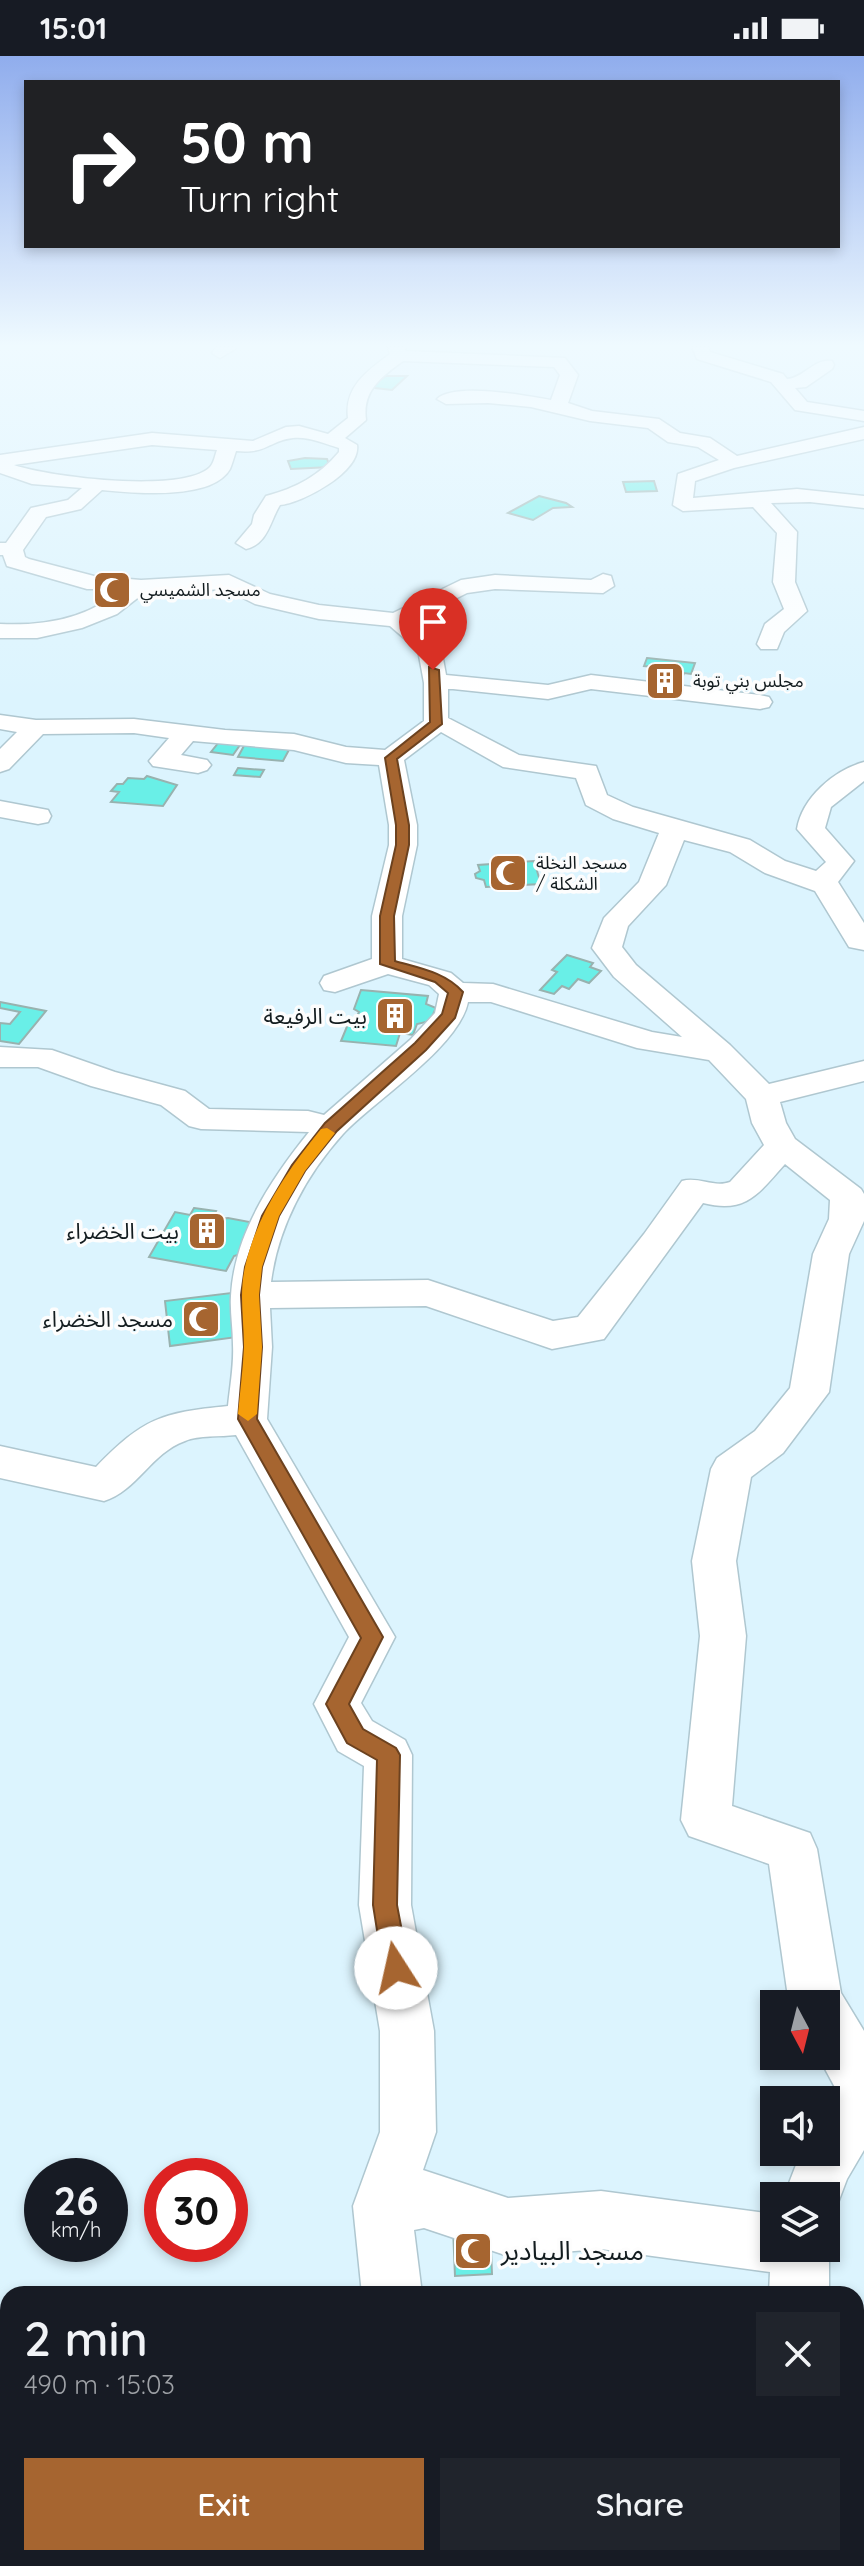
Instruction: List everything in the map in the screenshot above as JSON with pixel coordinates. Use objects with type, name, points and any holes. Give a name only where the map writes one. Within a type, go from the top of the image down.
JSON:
[{"type":"street","points":[[0,464],[32,478],[154,489],[200,481],[220,469],[222,464]]},
{"type":"street","points":[[246,543],[262,526],[264,515],[273,500],[291,498],[298,491],[331,474],[339,464]]},
{"type":"street","points":[[724,464],[685,478],[683,505],[758,501],[774,495],[864,502]]},
{"type":"street","points":[[96,484],[74,505],[38,512],[31,526],[6,549],[15,561],[92,583],[130,583],[138,587],[229,582],[263,599],[319,612],[396,620],[461,587],[495,582],[591,587],[603,586],[603,581]]},
{"type":"street","points":[[758,501],[787,532],[782,569],[783,592],[796,611],[773,629],[769,644]]},
{"type":"street","points":[[0,631],[44,632],[125,601],[138,587]]},
{"type":"street","points":[[396,620],[429,648],[436,683],[436,724]]},
{"type":"street","points":[[436,683],[548,692],[591,682],[760,702]]},
{"type":"street","points":[[0,722],[36,727],[134,726],[294,742],[346,755],[391,758],[436,724],[446,725],[512,762],[587,772],[595,799],[674,829],[740,846],[775,867],[826,885],[863,946]]},
{"type":"street","points":[[0,764],[36,727]]},
{"type":"street","points":[[188,732],[162,761],[198,765]]},
{"type":"street","points":[[387,964],[387,916],[403,845],[403,825],[391,758]]},
{"type":"street","points":[[818,881],[832,874],[840,861],[811,829],[811,818],[830,791],[864,770]]},
{"type":"street","points":[[0,809],[38,816]]},
{"type":"street","points":[[674,829],[652,885],[614,924],[607,948],[625,971],[719,1052],[762,1096],[769,1123],[782,1146],[848,1197],[847,1219],[831,1254],[809,1392],[769,1442],[732,1469],[714,1561],[723,1636],[706,1820],[792,1849],[814,1990]]},
{"type":"street","points":[[335,983],[387,964],[440,979],[455,992],[493,993],[648,1041],[719,1052]]},
{"type":"street","points":[[391,2286],[382,2206],[408,2132],[407,2031],[385,1905],[388,1755],[355,1736],[337,1704],[372,1637],[247,1419],[253,1347],[250,1295],[254,1267],[270,1216],[298,1169],[331,1127],[421,1047],[450,1015],[455,992]]},
{"type":"street","points":[[0,1057],[41,1057],[103,1079],[173,1098],[201,1119],[308,1121],[331,1127]]},
{"type":"street","points":[[762,1096],[864,1071]]},
{"type":"street","points":[[250,1295],[428,1293],[552,1335],[590,1329],[657,1243],[694,1189],[724,1197],[742,1190],[782,1146]]},
{"type":"street","points":[[0,1462],[104,1485],[140,1448],[177,1426],[247,1419]]},
{"type":"street","points":[[840,2042],[864,2085]]},
{"type":"street","points":[[817,2182],[848,2122],[864,2107]]},
{"type":"street","points":[[382,2206],[424,2199],[508,2227],[601,2220],[760,2241]]},
{"type":"street","points":[[799,2286],[800,2262]]},
{"type":"building","points":[[289,464],[329,464],[330,467],[291,469]]},
{"type":"building","points":[[654,481],[657,491],[626,492],[623,482]]},
{"type":"building","points":[[539,496],[572,507],[553,508],[533,520],[508,513]]},
{"type":"building","name":"مجلس بني توبة","points":[[647,658],[695,663],[691,674],[684,673],[677,693],[647,689],[656,667],[644,666]]},
{"type":"building","points":[[219,742],[240,745],[233,755],[211,752]]},
{"type":"building","points":[[246,742],[291,746],[283,761],[238,757]]},
{"type":"building","points":[[238,768],[264,770],[260,777],[234,775]]},
{"type":"building","points":[[147,776],[177,785],[163,806],[111,802],[119,792],[111,791],[117,784],[123,784],[128,778],[144,779]]},
{"type":"building","name":"مسجد النخلة / الشكلة","points":[[534,861],[541,884],[486,887],[484,880],[476,878],[475,874],[480,871],[478,865]]},
{"type":"building","points":[[567,955],[593,963],[590,967],[601,971],[589,983],[578,979],[569,989],[562,986],[554,994],[540,990],[557,972],[552,970]]},
{"type":"building","name":"بيت الرفيعة","points":[[361,990],[428,996],[426,1004],[436,1008],[430,1021],[417,1024],[413,1035],[400,1033],[396,1046],[341,1041],[348,1024],[355,1021],[359,1012],[354,1009]]},
{"type":"building","points":[[0,1002],[46,1011],[19,1044],[0,1041],[0,1023],[10,1024],[20,1012],[0,1008]]},
{"type":"building","name":"بيت الخضراء","points":[[194,1208],[216,1211],[211,1220],[228,1218],[255,1223],[244,1253],[234,1256],[226,1271],[149,1257],[175,1212],[190,1215]]},
{"type":"building","name":"مسجد الخضراء","points":[[231,1293],[237,1337],[170,1346],[165,1301]]},
{"type":"building","name":"مسجد البيادير","points":[[490,2226],[492,2274],[455,2276],[453,2228]]},
{"type":"slow traffic","points":[[248,1414],[253,1347],[250,1295],[254,1267],[270,1216],[298,1169],[327,1133]]},
{"type":"place","name":"مسجد الشميسي","points":[[112,590]]},
{"type":"place","name":"مجلس بني توبة","points":[[665,681]]},
{"type":"place","name":"مسجد النخلة / الشكلة","points":[[508,873]]},
{"type":"place","name":"بيت الرفيعة","points":[[395,1016]]},
{"type":"place","name":"بيت الخضراء","points":[[207,1231]]},
{"type":"place","name":"مسجد الخضراء","points":[[201,1319]]},
{"type":"place","name":"مسجد البيادير","points":[[473,2251]]},
{"type":"route","points":[[396,1968],[385,1905],[388,1755],[355,1736],[337,1704],[372,1637],[247,1419],[253,1347],[250,1295],[254,1267],[270,1216],[298,1169],[331,1127],[421,1047],[450,1015],[455,992],[440,979],[387,964],[387,916],[403,845],[403,825],[391,758],[436,724],[433,670]]}]
